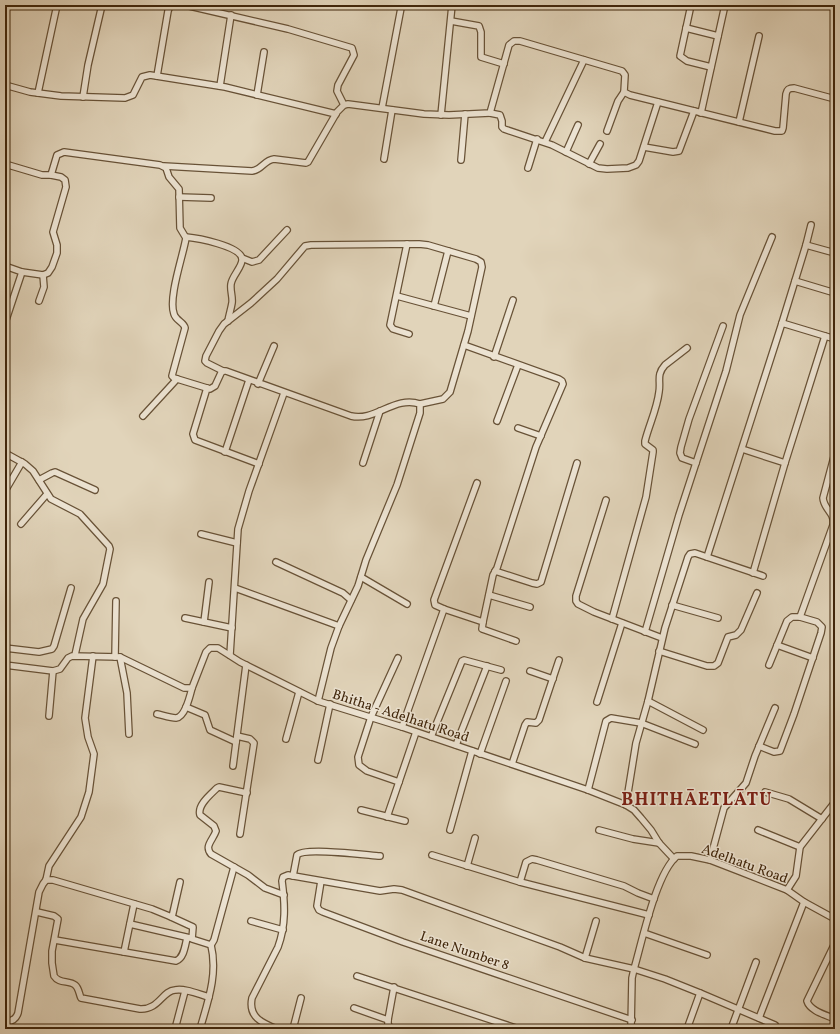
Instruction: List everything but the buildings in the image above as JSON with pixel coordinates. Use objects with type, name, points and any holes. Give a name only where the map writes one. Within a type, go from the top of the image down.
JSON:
[{"type":"street","points":[[38,93],[57,5]]},
{"type":"street","points":[[83,97],[88,65],[102,5]]},
{"type":"street","points":[[157,76],[168,11],[172,5]]},
{"type":"street","points":[[185,5],[288,29],[352,48],[354,52],[353,58],[338,85],[337,90],[344,105]]},
{"type":"street","points":[[441,115],[452,5]]},
{"type":"street","points":[[691,5],[680,56],[687,61],[711,67]]},
{"type":"street","points":[[701,113],[725,5]]},
{"type":"street","points":[[382,108],[400,8]]},
{"type":"street","points":[[220,86],[231,15]]},
{"type":"street","points":[[451,21],[480,26],[481,57],[504,64]]},
{"type":"street","points":[[686,28],[718,36]]},
{"type":"street","points":[[739,122],[759,36]]},
{"type":"street","points":[[490,113],[508,45],[514,41],[520,41],[622,71],[625,75],[624,92],[618,101],[606,132]]},
{"type":"street","points":[[257,95],[264,52]]},
{"type":"street","points":[[545,142],[584,60]]},
{"type":"street","points":[[5,85],[30,92],[61,96],[130,97],[136,91],[142,77],[150,75],[220,86],[336,114]]},
{"type":"street","points":[[624,92],[630,95],[775,131],[782,131],[786,94],[787,90],[790,88],[835,99]]},
{"type":"street","points":[[51,175],[58,155],[64,152],[164,166],[252,171],[260,168],[269,160],[274,159],[306,163],[312,156],[336,114],[344,105],[348,104],[441,115],[490,113],[500,115],[502,127],[504,129],[545,142],[598,168],[607,169],[632,167],[639,161],[658,102]]},
{"type":"street","points":[[384,159],[392,110]]},
{"type":"street","points":[[644,147],[673,152],[679,151],[694,111]]},
{"type":"street","points":[[461,160],[465,114]]},
{"type":"street","points":[[566,152],[578,125]]},
{"type":"street","points":[[528,168],[537,139]]},
{"type":"street","points":[[589,164],[600,144]]},
{"type":"street","points":[[5,164],[42,175],[61,177],[65,180],[66,187],[53,232],[57,245],[56,259],[48,272],[43,275],[22,272],[5,266]]},
{"type":"street","points":[[164,166],[170,179],[179,189],[180,226],[184,234],[173,300],[174,314],[176,318],[185,325],[185,328],[172,376],[177,379],[207,388],[213,388],[223,371]]},
{"type":"street","points":[[180,197],[211,198]]},
{"type":"street","points":[[707,557],[782,323],[811,225]]},
{"type":"street","points":[[184,234],[232,249],[242,258],[252,262],[259,260],[287,230]]},
{"type":"street","points":[[645,632],[679,515],[726,371],[740,315],[772,237]]},
{"type":"street","points":[[408,244],[390,325],[393,329],[409,334]]},
{"type":"street","points":[[408,244],[428,245],[448,251],[476,259],[482,264],[464,345],[450,392],[447,397],[443,399],[420,404],[395,404],[363,417],[356,417],[223,371],[207,363],[205,359],[219,331],[228,321],[266,289],[306,246],[408,244]]},
{"type":"street","points":[[806,245],[835,253]]},
{"type":"street","points":[[434,306],[448,251]]},
{"type":"street","points":[[228,321],[232,302],[231,284],[242,258]]},
{"type":"street","points":[[5,323],[22,272]]},
{"type":"street","points":[[39,301],[44,287],[43,275]]},
{"type":"street","points":[[795,281],[835,293]]},
{"type":"street","points":[[397,296],[471,316]]},
{"type":"street","points":[[494,357],[513,300]]},
{"type":"street","points":[[782,323],[835,339]]},
{"type":"street","points":[[696,464],[682,458],[680,453],[681,447],[689,419],[723,326]]},
{"type":"street","points":[[752,573],[825,336]]},
{"type":"street","points":[[464,345],[559,379],[562,382],[562,388],[541,436],[495,571],[483,622],[482,629],[516,641]]},
{"type":"street","points":[[258,384],[274,346]]},
{"type":"street","points":[[612,619],[646,497],[653,450],[645,444],[645,441],[660,391],[658,379],[662,368],[687,348]]},
{"type":"street","points":[[497,421],[518,364]]},
{"type":"street","points":[[144,416],[177,379]]},
{"type":"street","points":[[225,452],[249,380]]},
{"type":"street","points":[[207,388],[193,438],[197,442],[259,464]]},
{"type":"street","points":[[230,655],[237,543],[241,518],[284,392]]},
{"type":"street","points":[[318,701],[331,648],[397,485],[420,413],[420,404]]},
{"type":"street","points":[[363,463],[380,411]]},
{"type":"street","points":[[518,428],[541,436]]},
{"type":"street","points":[[742,449],[785,463]]},
{"type":"street","points":[[5,453],[22,462],[33,471],[47,494],[54,501],[71,508],[80,514],[109,546],[110,549],[103,584],[83,619],[75,656]]},
{"type":"street","points":[[800,617],[833,525],[834,516],[824,504],[823,498],[835,453]]},
{"type":"street","points":[[5,491],[22,462]]},
{"type":"street","points":[[495,571],[532,583],[537,584],[541,582],[577,463]]},
{"type":"street","points":[[39,480],[55,472],[95,490]]},
{"type":"street","points":[[477,483],[434,600],[435,605],[444,610],[483,622]]},
{"type":"street","points":[[21,524],[47,494]]},
{"type":"street","points":[[606,500],[576,600],[578,604],[662,638]]},
{"type":"street","points":[[201,534],[237,543]]},
{"type":"street","points":[[626,805],[636,743],[648,700],[662,638],[672,604],[690,554],[695,553],[763,576]]},
{"type":"street","points":[[276,562],[343,593],[351,600]]},
{"type":"street","points":[[361,577],[407,604]]},
{"type":"street","points":[[204,622],[208,582]]},
{"type":"street","points":[[5,648],[38,652],[52,649],[71,588]]},
{"type":"street","points":[[235,588],[339,626]]},
{"type":"street","points":[[659,651],[707,666],[714,666],[718,662],[728,637],[736,635],[741,630],[757,594]]},
{"type":"street","points":[[489,595],[530,606]]},
{"type":"street","points":[[116,601],[118,657],[127,693],[129,734]]},
{"type":"street","points":[[672,604],[718,618]]},
{"type":"street","points":[[402,727],[444,610]]},
{"type":"street","points":[[759,746],[774,752],[780,751],[813,658],[822,627],[817,622],[800,617],[789,618],[769,664]]},
{"type":"street","points":[[185,618],[232,628]]},
{"type":"street","points":[[597,702],[622,623]]},
{"type":"street","points":[[777,645],[813,658]]},
{"type":"street","name":"Bhitha - Adelhatu Road","points":[[192,688],[206,652],[210,648],[218,648],[246,665],[318,701],[402,727],[512,764],[588,790],[626,805],[634,810],[651,830],[659,843],[674,859]]},
{"type":"street","points":[[5,665],[53,671],[60,669],[68,658],[75,656],[118,657],[130,661],[184,688],[192,688],[186,707],[178,718],[157,714]]},
{"type":"street","points":[[5,1021],[14,1020],[18,1013],[40,892],[46,880],[49,866],[81,817],[89,792],[94,754],[85,718],[93,656]]},
{"type":"street","points":[[398,658],[371,718],[358,757],[358,765],[366,771],[399,782]]},
{"type":"street","points":[[431,737],[462,661],[464,660],[501,670]]},
{"type":"street","points":[[512,764],[525,725],[529,722],[538,722],[559,660]]},
{"type":"street","points":[[233,766],[246,665]]},
{"type":"street","points":[[456,746],[486,666]]},
{"type":"street","points":[[49,716],[53,671]]},
{"type":"street","points":[[530,671],[553,679]]},
{"type":"street","points":[[480,754],[506,681]]},
{"type":"street","points":[[286,739],[299,692]]},
{"type":"street","points":[[648,700],[703,730]]},
{"type":"street","points":[[318,760],[330,704]]},
{"type":"street","points":[[186,707],[205,715],[208,728],[213,732],[236,742]]},
{"type":"street","points":[[710,860],[724,808],[746,783],[759,746],[775,708]]},
{"type":"street","points":[[588,790],[608,719],[611,718],[641,723],[695,744]]},
{"type":"street","points":[[387,816],[416,732]]},
{"type":"street","points":[[237,736],[250,739],[254,743],[240,834]]},
{"type":"street","points":[[450,830],[472,751]]},
{"type":"street","points":[[247,793],[225,788],[217,788],[202,804],[199,812],[200,815],[216,829],[208,850],[211,854],[248,875],[265,888],[284,895]]},
{"type":"street","points":[[765,792],[789,799],[822,819]]},
{"type":"street","points":[[787,890],[796,876],[800,847],[835,802]]},
{"type":"street","points":[[361,810],[405,821]]},
{"type":"street","points":[[599,830],[633,839],[659,843]]},
{"type":"street","points":[[758,830],[800,847]]},
{"type":"street","points":[[467,866],[474,838]]},
{"type":"street","points":[[293,876],[297,855],[302,852],[333,852],[380,856]]},
{"type":"street","points":[[432,855],[520,882],[649,915]]},
{"type":"street","name":"Adelhatu Road","points":[[674,859],[678,856],[691,856],[710,860],[787,890],[804,902],[835,919]]},
{"type":"street","points":[[520,882],[526,862],[532,859],[624,886],[654,899]]},
{"type":"street","points":[[631,1029],[632,978],[634,969],[654,899],[669,865],[674,859]]},
{"type":"street","points":[[200,1029],[209,997],[214,971],[214,960],[211,945],[214,940],[234,867]]},
{"type":"street","points":[[277,1029],[254,1016],[250,1005],[252,998],[278,947],[283,930],[285,914],[283,877],[285,876],[293,876],[386,892],[394,889],[402,890],[560,947],[585,958],[634,969],[700,993],[775,1025]]},
{"type":"street","points":[[46,880],[53,880],[134,904],[172,917],[193,927],[182,956],[180,960],[176,962],[55,940]]},
{"type":"street","name":"Lane Number 8","points":[[321,881],[318,906],[319,910],[323,912],[403,942],[632,1020]]},
{"type":"street","points":[[172,917],[180,882]]},
{"type":"street","points":[[759,1018],[804,902]]},
{"type":"street","points":[[124,952],[134,904]]},
{"type":"street","points":[[37,912],[54,916],[58,919],[52,963],[54,976],[60,981],[76,986],[81,998],[140,1010],[148,1010],[170,991],[186,991],[209,997]]},
{"type":"street","points":[[251,921],[283,930]]},
{"type":"street","points":[[585,958],[596,922]]},
{"type":"street","points":[[130,924],[189,938],[211,945]]},
{"type":"street","points":[[644,932],[707,955]]},
{"type":"street","points":[[835,943],[807,1001],[808,1005],[813,1009],[835,1019]]},
{"type":"street","points":[[732,1029],[756,962]]},
{"type":"street","points":[[357,976],[519,1029]]},
{"type":"street","points":[[391,1029],[388,1024],[388,1020],[394,988]]},
{"type":"street","points":[[175,1029],[186,991]]},
{"type":"street","points":[[687,1029],[700,993]]},
{"type":"street","points":[[293,1029],[301,998]]},
{"type":"street","points":[[354,1008],[388,1020]]},
{"type":"district","name":"BHITHĀETLĀTU","points":[[697,799]]}]
